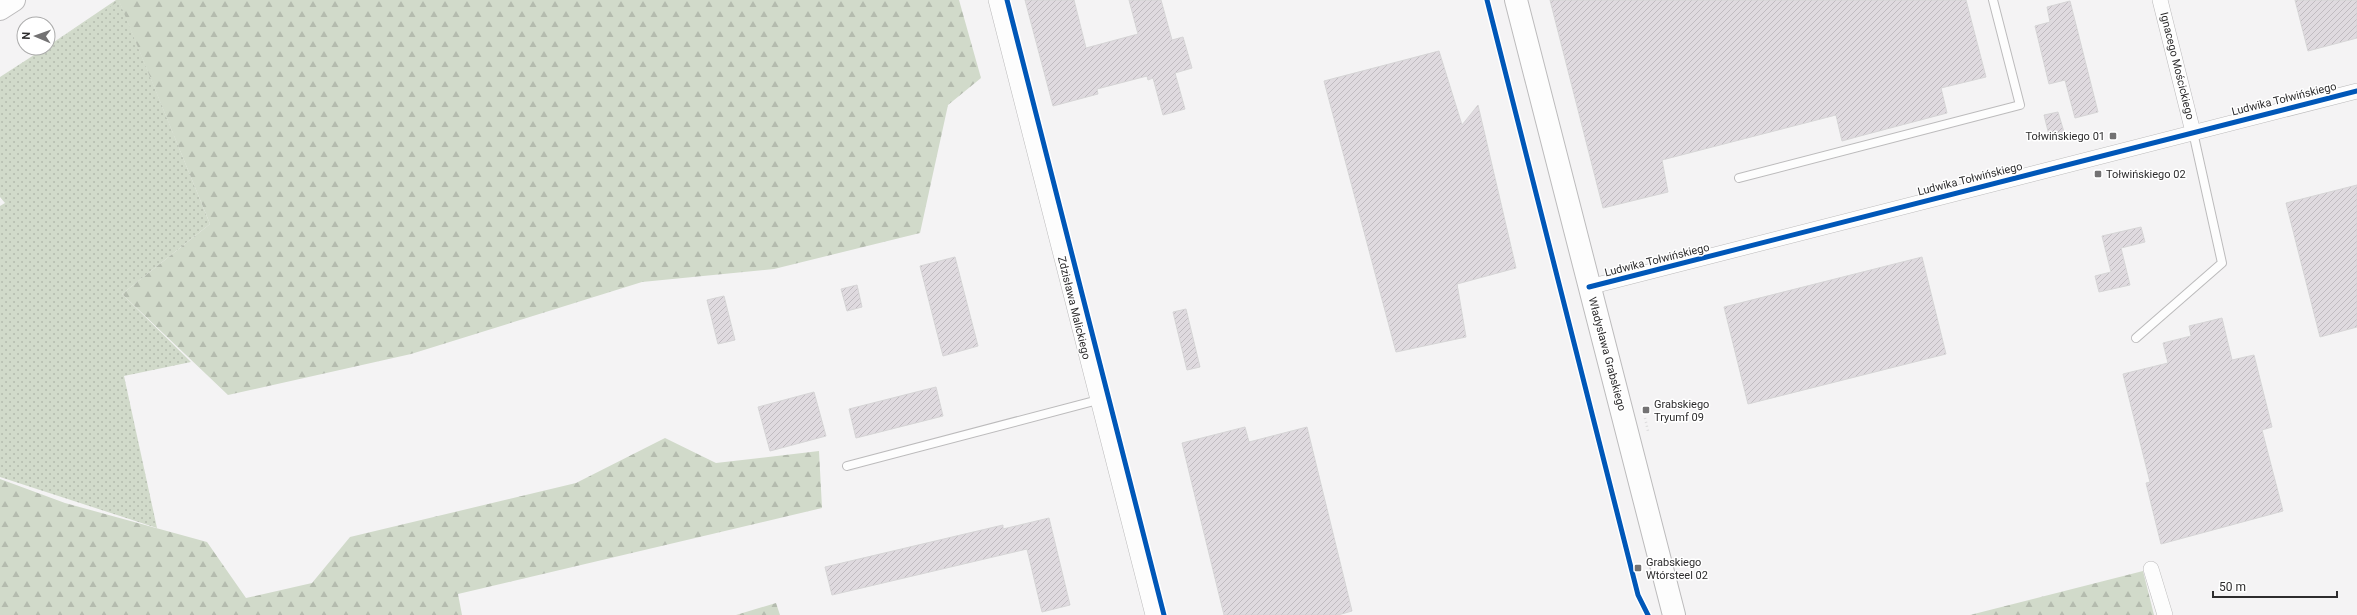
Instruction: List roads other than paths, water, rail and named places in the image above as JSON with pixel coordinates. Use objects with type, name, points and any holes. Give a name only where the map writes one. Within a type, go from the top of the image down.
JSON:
[{"type":"street","points":[[0,9],[14,0]]},
{"type":"street","name":"Zdzisława Malickiego","points":[[996,0],[1153,615]]},
{"type":"street","name":"Władysława Grabskiego","points":[[1516,0],[1674,615]]},
{"type":"street","name":"Ignacego Mościckiego","points":[[2160,0],[2194,132]]},
{"type":"street","name":"Ludwika Tołwińskiego","points":[[1589,288],[2357,91]]},
{"type":"street","points":[[2151,569],[2165,615]]},
{"type":"lane","points":[[1739,178],[2020,105],[1993,0]]},
{"type":"lane","points":[[2136,338],[2222,263],[2194,132]]},
{"type":"lane","points":[[847,466],[1098,400]]},
{"type":"place","name":"Tołwińskiego 01","points":[[2113,136]]},
{"type":"place","name":"Tołwińskiego 02","points":[[2098,174]]},
{"type":"place","name":"Grabskiego Tryumf 09","points":[[1646,410]]},
{"type":"place","name":"Grabskiego Wtórsteel 02","points":[[1638,568]]}]
